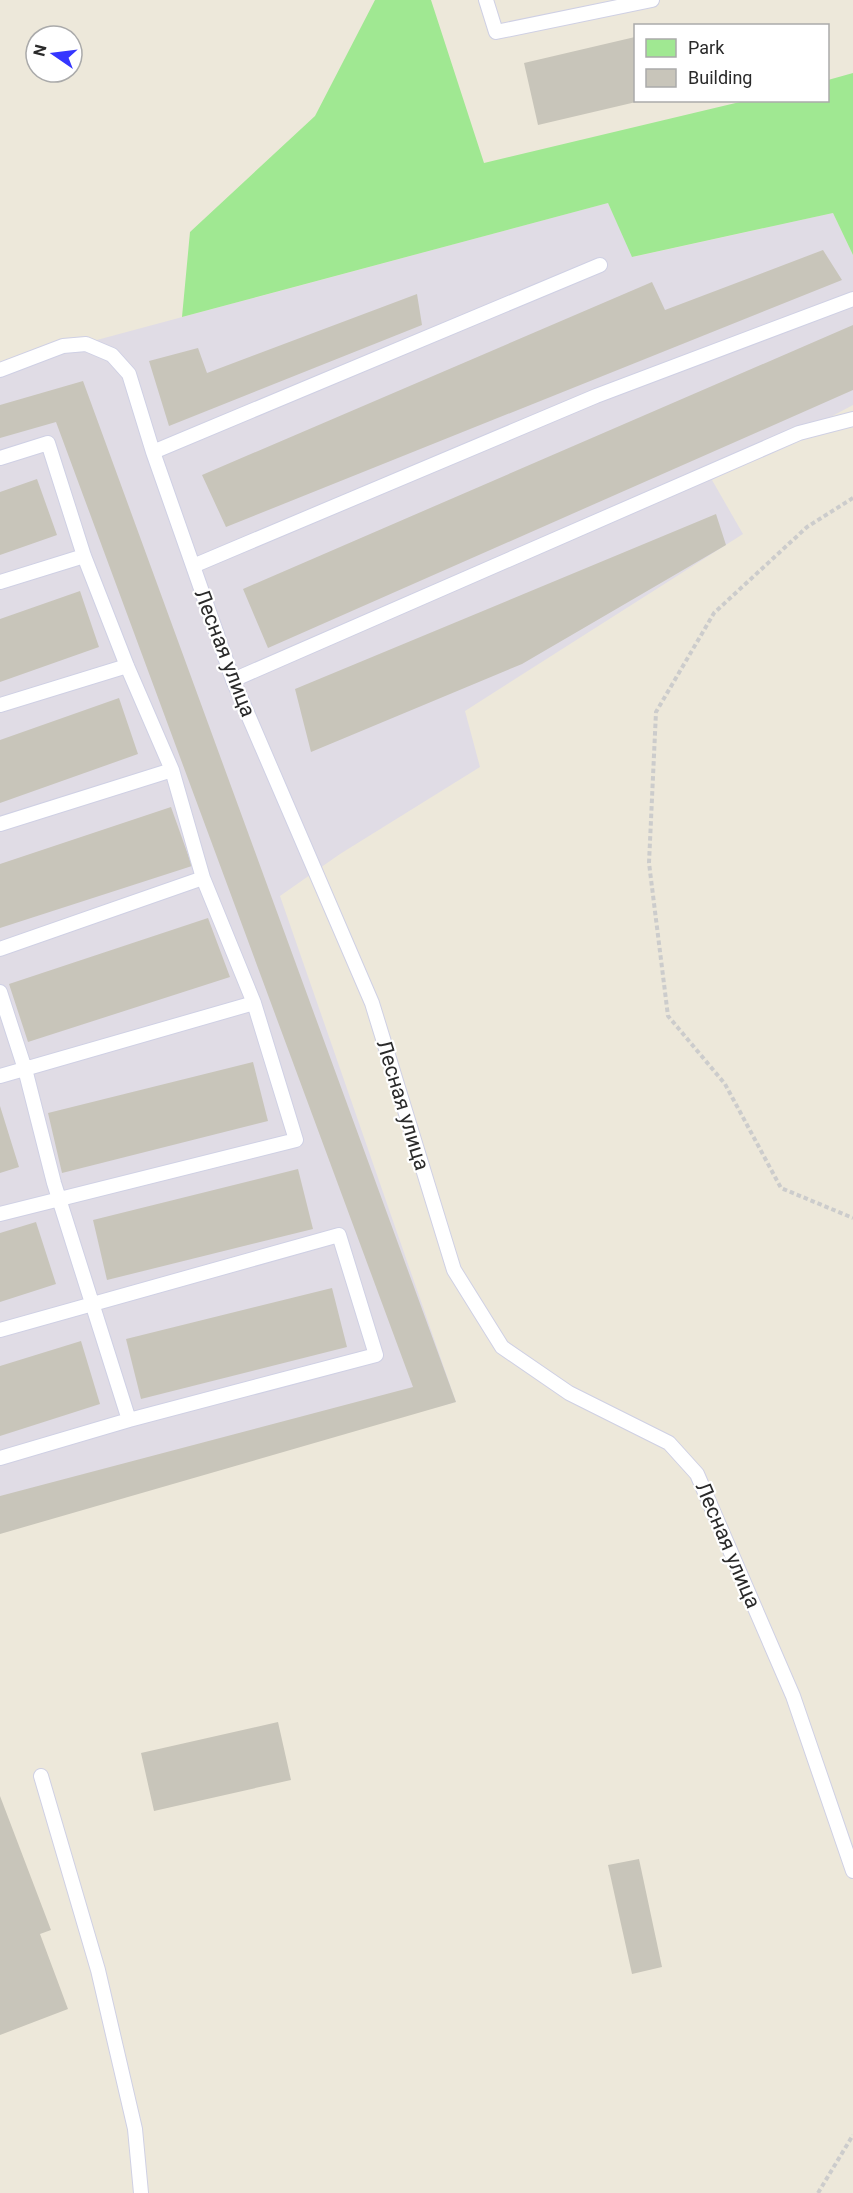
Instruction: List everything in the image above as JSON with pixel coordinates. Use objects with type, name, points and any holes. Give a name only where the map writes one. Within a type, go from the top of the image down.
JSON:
[{"type":"lane","points":[[486,0],[496,32],[652,0]]},
{"type":"lane","points":[[153,452],[600,265]]},
{"type":"lane","points":[[193,566],[596,396],[853,299]]},
{"type":"lane","name":"Лесная улица","points":[[0,370],[63,346],[86,344],[112,355],[129,374],[153,452],[232,680],[372,1003],[454,1270],[502,1347],[569,1393],[669,1443],[697,1474],[793,1696],[853,1871]]},
{"type":"lane","points":[[232,680],[799,433],[853,419]]},
{"type":"lane","points":[[0,458],[48,443],[84,556],[127,666],[172,770],[202,878],[254,1003],[296,1140],[0,1214]]},
{"type":"lane","points":[[0,582],[84,556]]},
{"type":"lane","points":[[0,705],[127,666]]},
{"type":"lane","points":[[0,824],[172,770]]},
{"type":"lane","points":[[0,949],[202,878]]},
{"type":"lane","points":[[0,992],[25,1069],[60,1200],[129,1420]]},
{"type":"lane","points":[[0,1076],[254,1003]]},
{"type":"lane","points":[[0,1330],[339,1235],[376,1355],[129,1420],[0,1458]]},
{"type":"lane","points":[[41,1776],[98,1970],[135,2129],[141,2193]]},
{"type":"path","points":[[853,498],[807,527],[714,613],[656,712],[648,863],[668,1016],[726,1084],[782,1188],[853,1218]]},
{"type":"path","points":[[818,2193],[853,2135]]},
{"type":"shaded area","points":[[608,203],[633,257],[833,213],[853,255],[853,405],[712,480],[743,534],[465,711],[480,767],[340,854],[280,896],[456,1402],[0,1523],[0,366]]},
{"type":"green space","points":[[375,0],[431,0],[484,163],[740,102],[829,102],[829,80],[853,73],[853,255],[833,213],[632,257],[608,203],[182,317],[190,232],[315,116]]},
{"type":"building","points":[[634,37],[634,102],[636,102],[538,125],[524,63]]},
{"type":"building","points":[[823,250],[842,280],[226,527],[202,475],[652,282],[665,310]]},
{"type":"building","points":[[417,294],[422,325],[169,426],[149,361],[198,348],[207,373]]},
{"type":"building","points":[[853,325],[853,390],[268,648],[243,589]]},
{"type":"building","points":[[83,381],[456,1402],[0,1534],[0,1496],[413,1387],[56,422],[0,438],[0,405]]},
{"type":"building","points":[[37,479],[57,535],[0,555],[0,492]]},
{"type":"building","points":[[716,514],[726,545],[522,664],[311,752],[295,689]]},
{"type":"building","points":[[80,591],[99,647],[0,682],[0,619]]},
{"type":"building","points":[[119,698],[138,754],[0,803],[0,740]]},
{"type":"building","points":[[171,807],[192,866],[0,928],[0,864]]},
{"type":"building","points":[[208,918],[230,977],[28,1042],[9,984]]},
{"type":"building","points":[[253,1062],[268,1121],[62,1173],[48,1113]]},
{"type":"building","points":[[0,1106],[19,1167],[0,1173]]},
{"type":"building","points":[[298,1169],[313,1229],[107,1280],[93,1220]]},
{"type":"building","points":[[36,1222],[56,1284],[0,1302],[0,1233]]},
{"type":"building","points":[[332,1288],[347,1347],[141,1399],[126,1339]]},
{"type":"building","points":[[81,1341],[100,1404],[0,1436],[0,1366]]},
{"type":"building","points":[[278,1722],[291,1780],[154,1811],[141,1753]]},
{"type":"building","points":[[0,1796],[51,1930],[40,1934],[68,2009],[0,2035]]},
{"type":"building","points":[[639,1859],[662,1967],[632,1974],[608,1865]]}]
